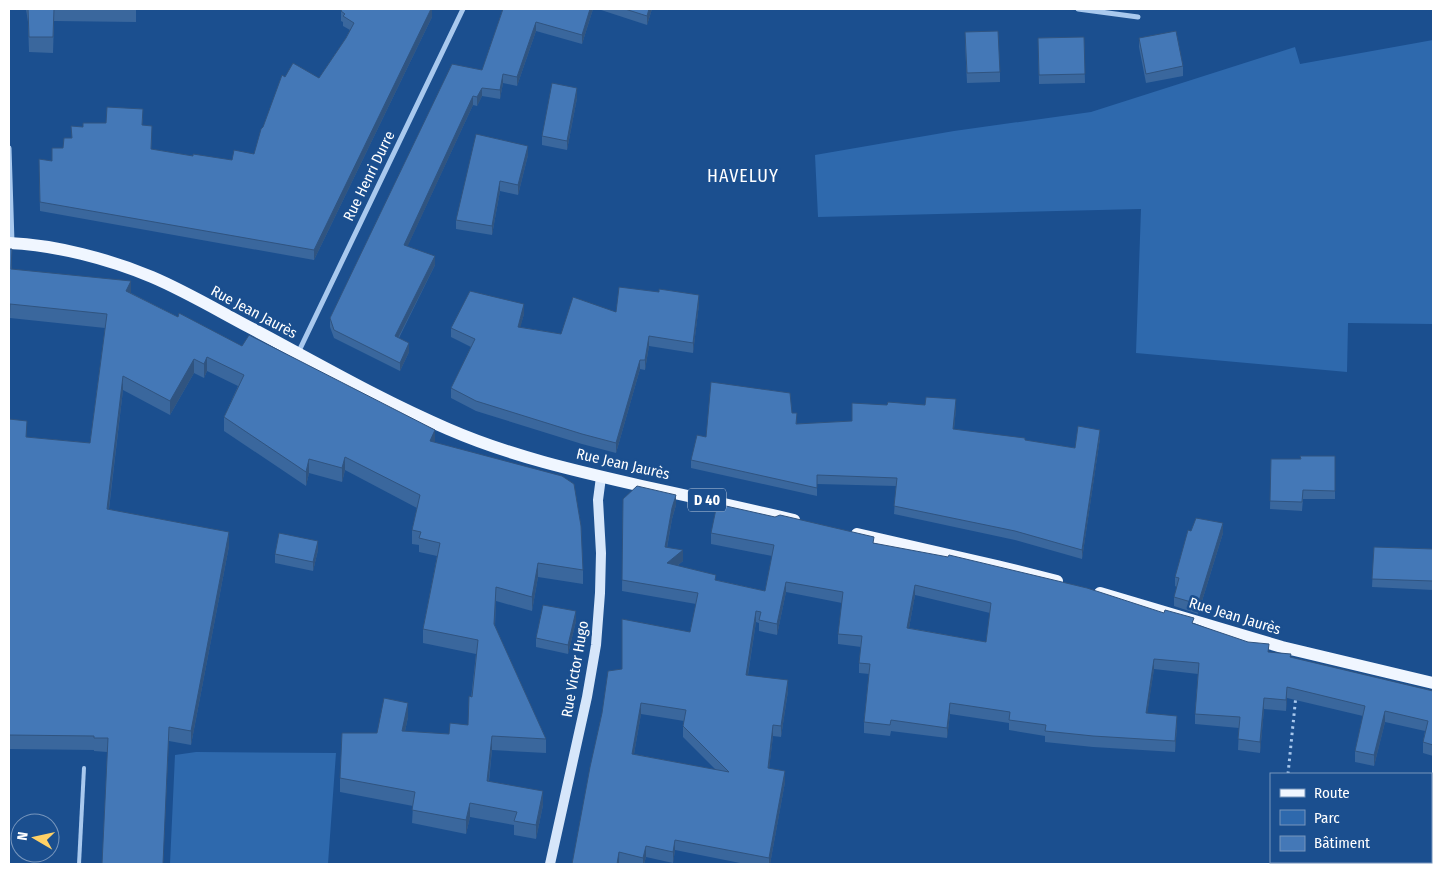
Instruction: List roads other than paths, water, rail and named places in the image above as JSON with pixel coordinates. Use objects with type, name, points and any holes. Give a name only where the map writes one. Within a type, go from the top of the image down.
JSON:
[{"type":"main road","name":"Rue Jean Jaurès","points":[[11,243],[89,256],[151,277],[184,292],[380,397],[448,429],[511,452],[601,477],[805,522]]},
{"type":"main road","points":[[844,531],[1065,583]]},
{"type":"main road","name":"Rue Jean Jaurès","points":[[1090,590],[1282,647],[1433,683]]},
{"type":"street","name":"Rue Henri Durre","points":[[298,354],[463,9]]},
{"type":"street","points":[[1078,9],[1138,17]]},
{"type":"street","points":[[9,148],[11,243]]},
{"type":"street","name":"Rue Victor Hugo","points":[[550,864],[587,697],[596,645],[600,593],[601,553],[598,500],[601,477]]},
{"type":"lane","points":[[79,864],[84,768]]},
{"type":"district","name":"HAVELUY","points":[[743,176]]}]
